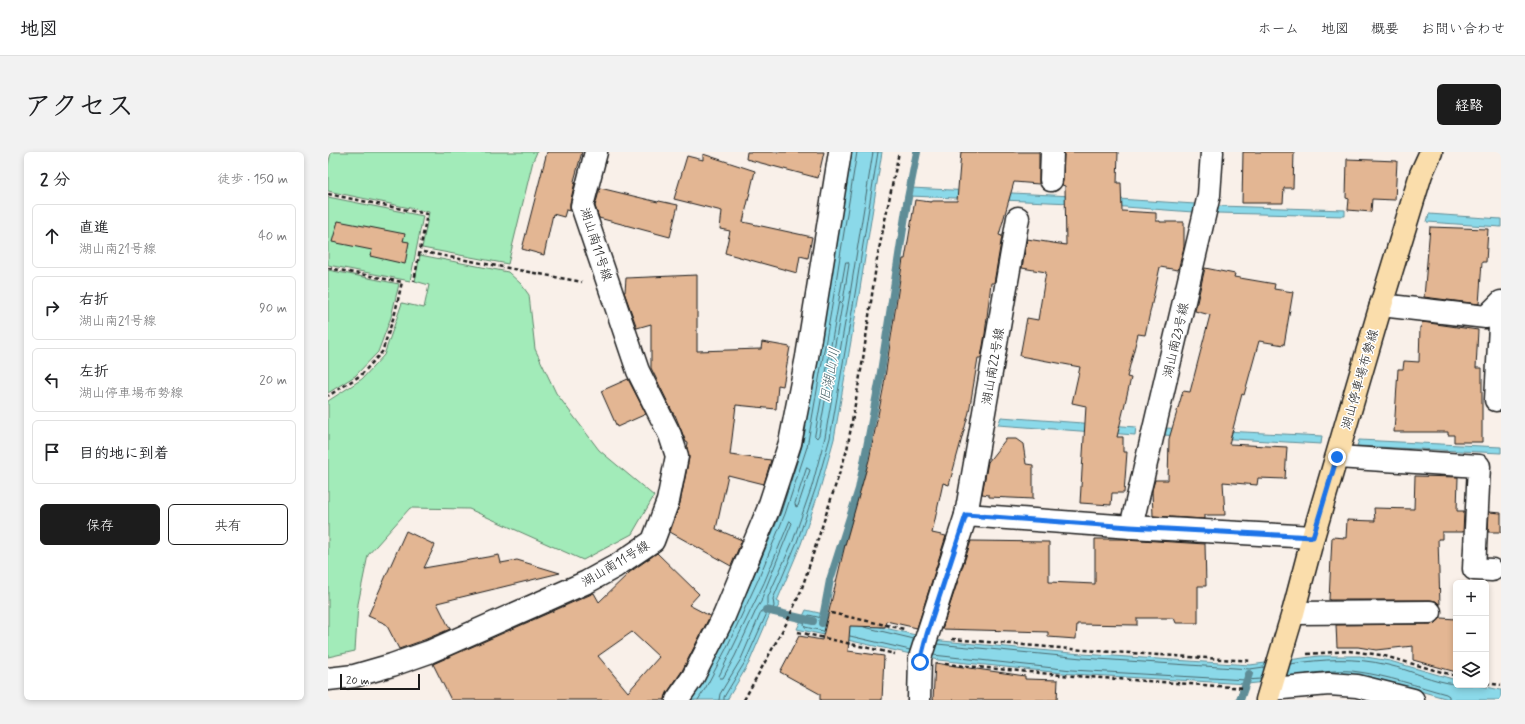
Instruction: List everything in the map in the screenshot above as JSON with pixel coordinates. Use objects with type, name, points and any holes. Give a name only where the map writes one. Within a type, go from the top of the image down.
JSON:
[{"type":"main road","name":"湖山停車場布勢線","points":[[1269,694],[1381,305],[1421,174],[1431,152]]},
{"type":"street","name":"湖山南11号線","points":[[328,679],[354,676],[429,652],[587,582],[616,566],[653,541],[668,500],[677,456],[670,434],[638,371],[610,284],[582,206],[596,152]]},
{"type":"street","points":[[678,700],[693,677],[724,616],[768,510],[790,443],[807,357],[840,152]]},
{"type":"street","points":[[1050,180],[1052,152]]},
{"type":"street","name":"湖山南23号線","points":[[1130,527],[1209,195],[1212,152]]},
{"type":"street","name":"湖山南22号線","points":[[919,700],[920,660],[966,515],[1018,218]]},
{"type":"street","points":[[1381,305],[1486,317],[1501,302]]},
{"type":"street","points":[[1496,400],[1501,307]]},
{"type":"street","points":[[1337,457],[1479,466],[1474,569],[1492,570]]},
{"type":"street","points":[[966,515],[1130,527],[1313,537]]},
{"type":"street","points":[[1293,614],[1430,612]]},
{"type":"street","points":[[1269,694],[1329,684],[1357,686],[1403,699]]},
{"type":"path","points":[[744,700],[786,624],[801,591],[847,450],[863,359],[877,259],[899,152]]},
{"type":"path","points":[[328,194],[427,214],[414,281]]},
{"type":"path","points":[[423,252],[592,284],[610,284]]},
{"type":"path","points":[[328,268],[402,282],[395,313],[382,352],[361,375],[328,396]]},
{"type":"path","points":[[831,613],[927,635],[949,638],[1161,656],[1252,661],[1323,652],[1349,651],[1382,655],[1453,675]]},
{"type":"path","points":[[798,632],[920,660],[1061,675],[1249,688],[1269,694]]},
{"type":"path","points":[[1489,683],[1501,685]]},
{"type":"green space","points":[[331,152],[537,152],[533,161],[508,264],[422,248],[429,212],[328,191],[328,166]]},
{"type":"green space","points":[[328,197],[423,216],[410,281],[328,265]]},
{"type":"green space","points":[[420,255],[508,272],[521,284],[529,295],[535,349],[556,393],[599,450],[654,496],[632,534],[583,560],[469,509],[410,508],[368,555],[358,604],[355,651],[328,657],[328,401],[362,379],[384,355],[402,303],[424,308],[429,285],[415,281]]},
{"type":"green space","points":[[328,270],[399,284],[391,317],[378,352],[355,376],[328,393]]},
{"type":"water","name":"旧湖山川","points":[[848,152],[882,152],[834,439],[820,489],[801,544],[777,601],[780,603],[774,615],[770,614],[749,663],[727,700],[687,700],[750,576]]},
{"type":"water","points":[[911,188],[1195,204],[1193,212],[1071,203],[910,196]]},
{"type":"water","points":[[1219,206],[1345,210],[1345,216],[1217,213]]},
{"type":"water","points":[[1429,214],[1501,219],[1501,227],[1427,222]]},
{"type":"water","points":[[1001,417],[1136,427],[1135,435],[998,425]]},
{"type":"water","points":[[1166,428],[1322,436],[1321,444],[1163,435]]},
{"type":"water","points":[[1359,440],[1501,447],[1501,453],[1357,446]]},
{"type":"water","points":[[806,610],[942,641],[1082,654],[1250,665],[1319,656],[1360,656],[1390,661],[1453,679],[1453,688],[1489,688],[1501,690],[1501,700],[1452,700],[1357,675],[1325,676],[1247,684],[1072,674],[938,660],[797,629]]},
{"type":"building","points":[[547,152],[582,152],[574,181],[570,211],[566,210],[564,217],[553,214],[544,255],[522,249]]},
{"type":"building","points":[[747,152],[824,152],[818,178],[746,159]]},
{"type":"building","points":[[961,152],[1039,152],[1039,184],[1014,182],[999,235],[1002,236],[994,283],[991,283],[981,358],[978,358],[969,412],[949,485],[943,483],[932,533],[946,536],[917,628],[886,621],[885,627],[850,626],[848,651],[884,656],[882,700],[820,700],[820,694],[780,672],[799,636],[822,640],[845,545],[869,460],[883,390],[903,259],[905,259],[915,200],[931,202],[957,201]]},
{"type":"building","points":[[1064,152],[1118,152],[1117,183],[1121,183],[1122,211],[1156,213],[1156,221],[1160,222],[1184,222],[1184,247],[1178,270],[1160,267],[1145,335],[1138,334],[1127,377],[1131,378],[1117,437],[1123,437],[1123,452],[1127,452],[1124,493],[1112,493],[1111,505],[1080,503],[1086,406],[1072,403],[1080,367],[1020,356],[1027,318],[1038,320],[1046,272],[1022,268],[1027,239],[1066,245],[1065,186],[1062,185]]},
{"type":"building","points":[[1243,152],[1294,152],[1293,188],[1284,188],[1283,203],[1242,203]]},
{"type":"building","points":[[703,154],[755,171],[743,222],[812,237],[808,258],[800,256],[797,273],[725,253],[730,231],[720,229],[722,211],[674,199],[687,156],[703,160]]},
{"type":"building","points":[[1347,159],[1397,161],[1395,200],[1372,199],[1371,212],[1348,210],[1349,199],[1346,198]]},
{"type":"building","points":[[600,188],[658,202],[678,205],[670,237],[599,218],[595,206]]},
{"type":"building","points":[[338,221],[405,234],[403,241],[409,242],[405,264],[370,256],[372,250],[332,242]]},
{"type":"building","points":[[1430,227],[1488,229],[1486,262],[1482,262],[1479,304],[1424,297]]},
{"type":"building","points":[[1205,268],[1235,274],[1234,277],[1275,284],[1274,289],[1293,292],[1284,345],[1259,341],[1244,395],[1242,394],[1229,444],[1287,447],[1285,479],[1258,478],[1257,485],[1223,482],[1225,515],[1205,515],[1205,519],[1153,516],[1152,490],[1155,480],[1168,480],[1169,439],[1183,391],[1190,392],[1210,315],[1195,311]]},
{"type":"building","points":[[697,275],[697,351],[761,349],[762,342],[790,347],[783,386],[778,385],[776,409],[736,405],[730,455],[771,460],[764,484],[728,475],[716,529],[742,540],[731,566],[670,532],[680,503],[689,458],[687,448],[688,443],[686,442],[675,415],[651,368],[651,324],[637,328],[624,292],[626,278]]},
{"type":"building","points":[[1422,322],[1478,330],[1476,368],[1482,368],[1482,442],[1454,442],[1454,435],[1448,435],[1448,432],[1394,432],[1398,369],[1403,369],[1404,361],[1419,362],[1420,327]]},
{"type":"building","points":[[628,379],[646,414],[617,427],[601,391]]},
{"type":"building","points":[[1006,439],[1016,439],[1023,444],[1026,464],[1033,465],[1033,499],[989,497],[989,495],[982,494],[988,462]]},
{"type":"building","points":[[1415,476],[1458,477],[1457,511],[1464,511],[1463,532],[1442,532],[1442,539],[1438,539],[1440,605],[1436,601],[1430,600],[1329,600],[1332,537],[1346,538],[1347,520],[1375,521],[1374,508],[1414,509]]},
{"type":"building","points":[[1489,512],[1501,513],[1501,532],[1488,532]]},
{"type":"building","points":[[406,531],[435,545],[424,568],[499,555],[501,563],[517,560],[560,573],[437,603],[450,629],[399,649],[386,624],[368,616]]},
{"type":"building","points":[[1095,539],[1124,539],[1205,544],[1206,586],[1198,586],[1198,623],[1176,623],[1174,618],[1137,618],[1137,625],[1077,624],[1076,639],[1048,637],[1048,632],[942,629],[971,541],[1049,542],[1049,582],[1095,584]]},
{"type":"building","points":[[657,553],[699,594],[689,605],[710,616],[682,671],[667,693],[665,700],[451,700],[433,664],[594,593],[599,602],[630,572]],"holes":[[[632,632],[659,657],[628,692],[598,656]]]},
{"type":"building","points":[[1441,618],[1453,619],[1453,671],[1413,660],[1413,646],[1376,650],[1358,647],[1337,647],[1336,625],[1436,623]]},
{"type":"building","points":[[935,663],[1025,676],[1025,679],[1058,680],[1057,700],[933,700]]},
{"type":"waterway","points":[[822,623],[830,580],[859,489],[880,378],[907,203],[917,152]]},
{"type":"waterway","points":[[766,610],[813,621]]},
{"type":"waterway","points":[[1240,700],[1249,674]]},
{"type":"route","points":[[920,662],[927,634],[966,515],[1130,527],[1313,537],[1337,457]]}]
